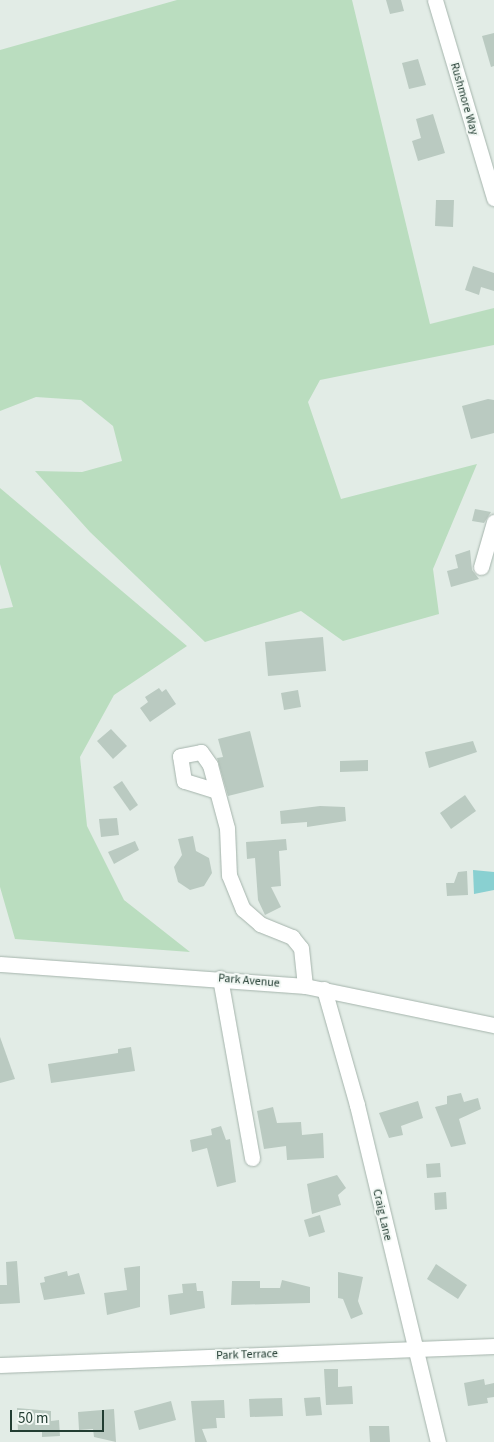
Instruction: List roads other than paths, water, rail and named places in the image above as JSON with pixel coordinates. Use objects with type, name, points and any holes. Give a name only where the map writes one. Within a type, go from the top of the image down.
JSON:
[{"type":"street","name":"Rushmore Way","points":[[436,0],[494,198]]},
{"type":"street","points":[[481,567],[494,522]]},
{"type":"street","points":[[214,790],[227,828],[229,875],[243,909],[260,924],[292,937],[301,948],[305,986]]},
{"type":"street","name":"Park Avenue","points":[[0,964],[220,978],[305,986],[494,1025]]},
{"type":"street","points":[[220,978],[252,1158]]},
{"type":"street","name":"Craig Lane","points":[[324,990],[357,1105],[413,1349],[438,1442]]},
{"type":"street","name":"Park Terrace","points":[[0,1365],[494,1346]]},
{"type":"water","points":[[473,870],[494,872],[494,890],[474,894]]}]
